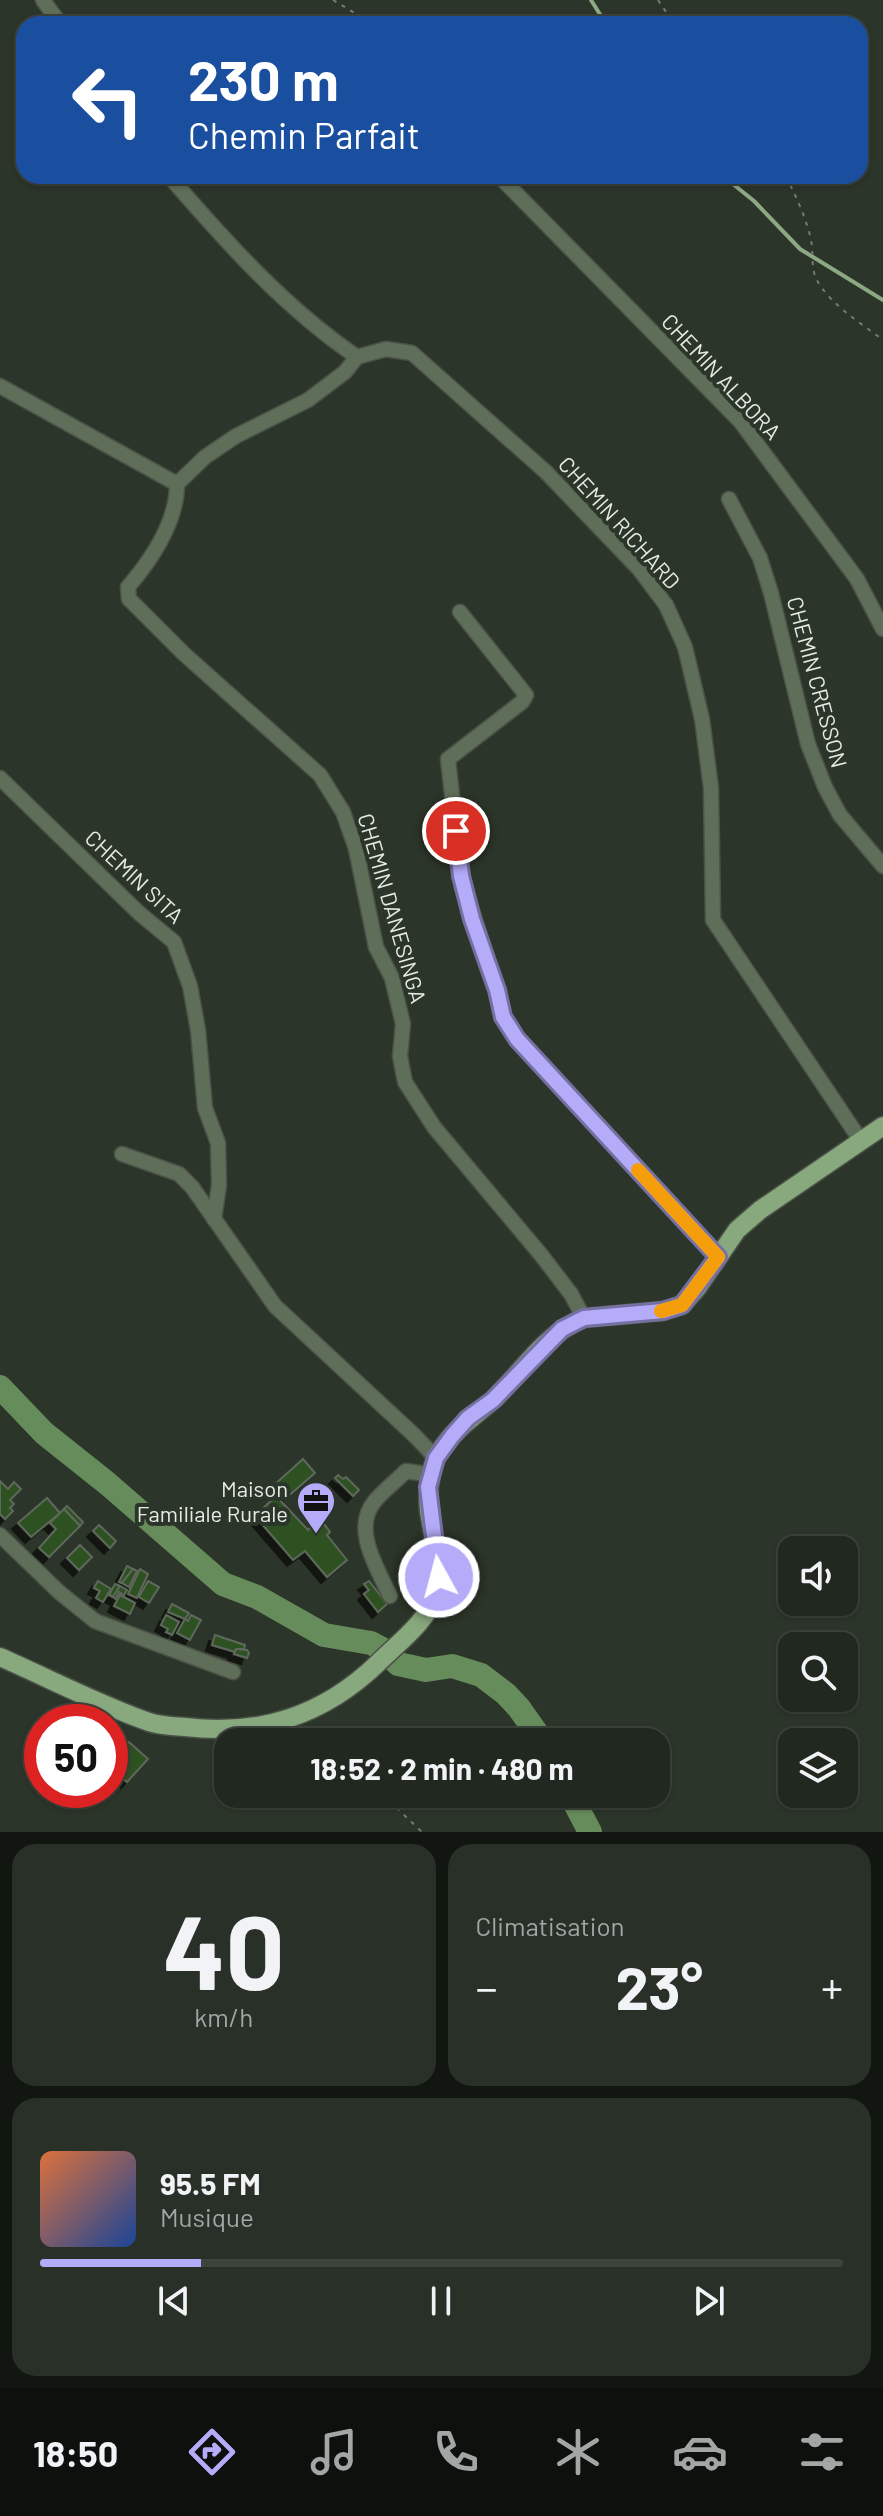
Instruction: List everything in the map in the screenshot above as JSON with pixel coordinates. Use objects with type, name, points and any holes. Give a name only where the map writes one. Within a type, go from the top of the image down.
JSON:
[{"type":"main road","points":[[0,1657],[152,1723],[203,1729],[231,1731],[264,1725],[312,1710],[355,1686],[414,1627],[433,1601],[439,1577],[428,1487],[434,1467],[468,1418],[493,1400],[553,1337],[584,1318],[663,1311],[682,1305],[737,1230],[760,1210],[883,1126]]},
{"type":"street","points":[[0,386],[177,484],[205,457],[236,436],[308,400],[345,372],[357,357],[336,343],[244,262],[176,184]]},
{"type":"street","name":"CHEMIN ALBORA","points":[[507,184],[740,421],[857,579],[883,629]]},
{"type":"street","name":"CHEMIN RICHARD","points":[[357,357],[386,349],[412,353],[546,472],[639,569],[666,605],[685,647],[702,719],[711,788],[713,920],[861,1141]]},
{"type":"street","name":"CHEMIN DANESINGA","points":[[177,484],[177,501],[163,535],[145,567],[128,587],[129,599],[183,653],[320,775],[336,799],[356,849],[376,947],[392,978],[403,1024],[400,1056],[405,1082],[434,1127],[571,1294],[584,1318]]},
{"type":"street","name":"CHEMIN CRESSON","points":[[729,499],[760,558],[768,581],[808,744],[825,787],[840,815],[883,866]]},
{"type":"street","points":[[460,612],[526,695],[522,702],[448,759],[461,876],[503,1017],[517,1039],[718,1257]]},
{"type":"street","name":"CHEMIN SITA","points":[[0,778],[139,913],[174,942],[190,986],[198,1030],[205,1108],[218,1143],[219,1185],[214,1219]]},
{"type":"street","points":[[122,1154],[179,1174],[275,1306],[414,1435],[434,1467],[406,1471],[372,1504],[365,1524],[368,1547],[390,1596]]},
{"type":"street","points":[[0,1535],[59,1592],[95,1621],[233,1672]]},
{"type":"path","points":[[333,0],[360,16]]},
{"type":"path","points":[[790,184],[812,243],[813,271],[818,282],[841,307],[883,340]]},
{"type":"path","points":[[397,1808],[422,1832]]},
{"type":"building","points":[[303,1459],[315,1473],[285,1499],[274,1485]]},
{"type":"building","points":[[338,1475],[343,1479],[346,1477],[359,1490],[353,1496],[335,1478]]},
{"type":"building","points":[[0,1481],[8,1489],[14,1482],[21,1489],[10,1500],[14,1504],[10,1508],[13,1511],[5,1519],[0,1514]]},
{"type":"building","points":[[276,1496],[308,1530],[321,1520],[330,1532],[327,1535],[347,1560],[327,1577],[305,1551],[293,1560],[255,1516]]},
{"type":"building","points":[[47,1498],[60,1513],[31,1537],[18,1523]]},
{"type":"building","points":[[67,1506],[83,1522],[80,1526],[64,1509]]},
{"type":"building","points":[[64,1509],[80,1526],[49,1557],[39,1548],[56,1529],[50,1523]]},
{"type":"building","points":[[99,1525],[116,1541],[110,1548],[93,1531]]},
{"type":"building","points":[[80,1545],[92,1557],[79,1570],[67,1558]]},
{"type":"building","points":[[127,1566],[133,1569],[122,1583],[119,1582]]},
{"type":"building","points":[[133,1569],[137,1571],[129,1587],[122,1583]]},
{"type":"building","points":[[140,1569],[148,1574],[137,1598],[128,1594]]},
{"type":"building","points":[[98,1581],[111,1589],[103,1602],[96,1598],[100,1591],[94,1588]]},
{"type":"building","points":[[148,1581],[159,1587],[149,1603],[139,1597]]},
{"type":"building","points":[[369,1581],[387,1604],[378,1612],[364,1594],[369,1590],[364,1584]]},
{"type":"building","points":[[115,1584],[120,1586],[113,1597],[109,1595]]},
{"type":"building","points":[[120,1586],[127,1590],[124,1595],[119,1592],[116,1599],[113,1597]]},
{"type":"building","points":[[120,1595],[135,1603],[130,1614],[114,1606]]},
{"type":"building","points":[[172,1604],[189,1613],[185,1619],[168,1612]]},
{"type":"building","points":[[166,1615],[179,1622],[172,1635],[161,1625]]},
{"type":"building","points":[[191,1615],[201,1620],[190,1640],[177,1633]]},
{"type":"building","points":[[215,1635],[245,1645],[244,1649],[236,1649],[235,1652],[212,1645]]},
{"type":"building","points":[[236,1649],[247,1650],[247,1658],[234,1654]]},
{"type":"building","points":[[128,1743],[148,1759],[128,1781]]},
{"type":"waterway","points":[[591,0],[601,16]]},
{"type":"waterway","points":[[733,184],[754,201],[800,249],[883,300]]},
{"type":"waterway","points":[[0,1387],[44,1433],[223,1584],[257,1597],[324,1635],[371,1643],[384,1650],[398,1664],[426,1670],[452,1666],[481,1675],[506,1694],[533,1728]]},
{"type":"waterway","points":[[577,1808],[590,1832]]},
{"type":"slow traffic","points":[[638,1170],[718,1257],[682,1305],[661,1311]]},
{"type":"place","name":"Maison Familiale Rurale","points":[[316,1535]]},
{"type":"route","points":[[439,1577],[428,1487],[436,1458],[452,1436],[468,1418],[493,1400],[562,1329],[584,1318],[663,1311],[682,1305],[718,1257],[517,1039],[503,1017],[461,876],[456,831]]}]
